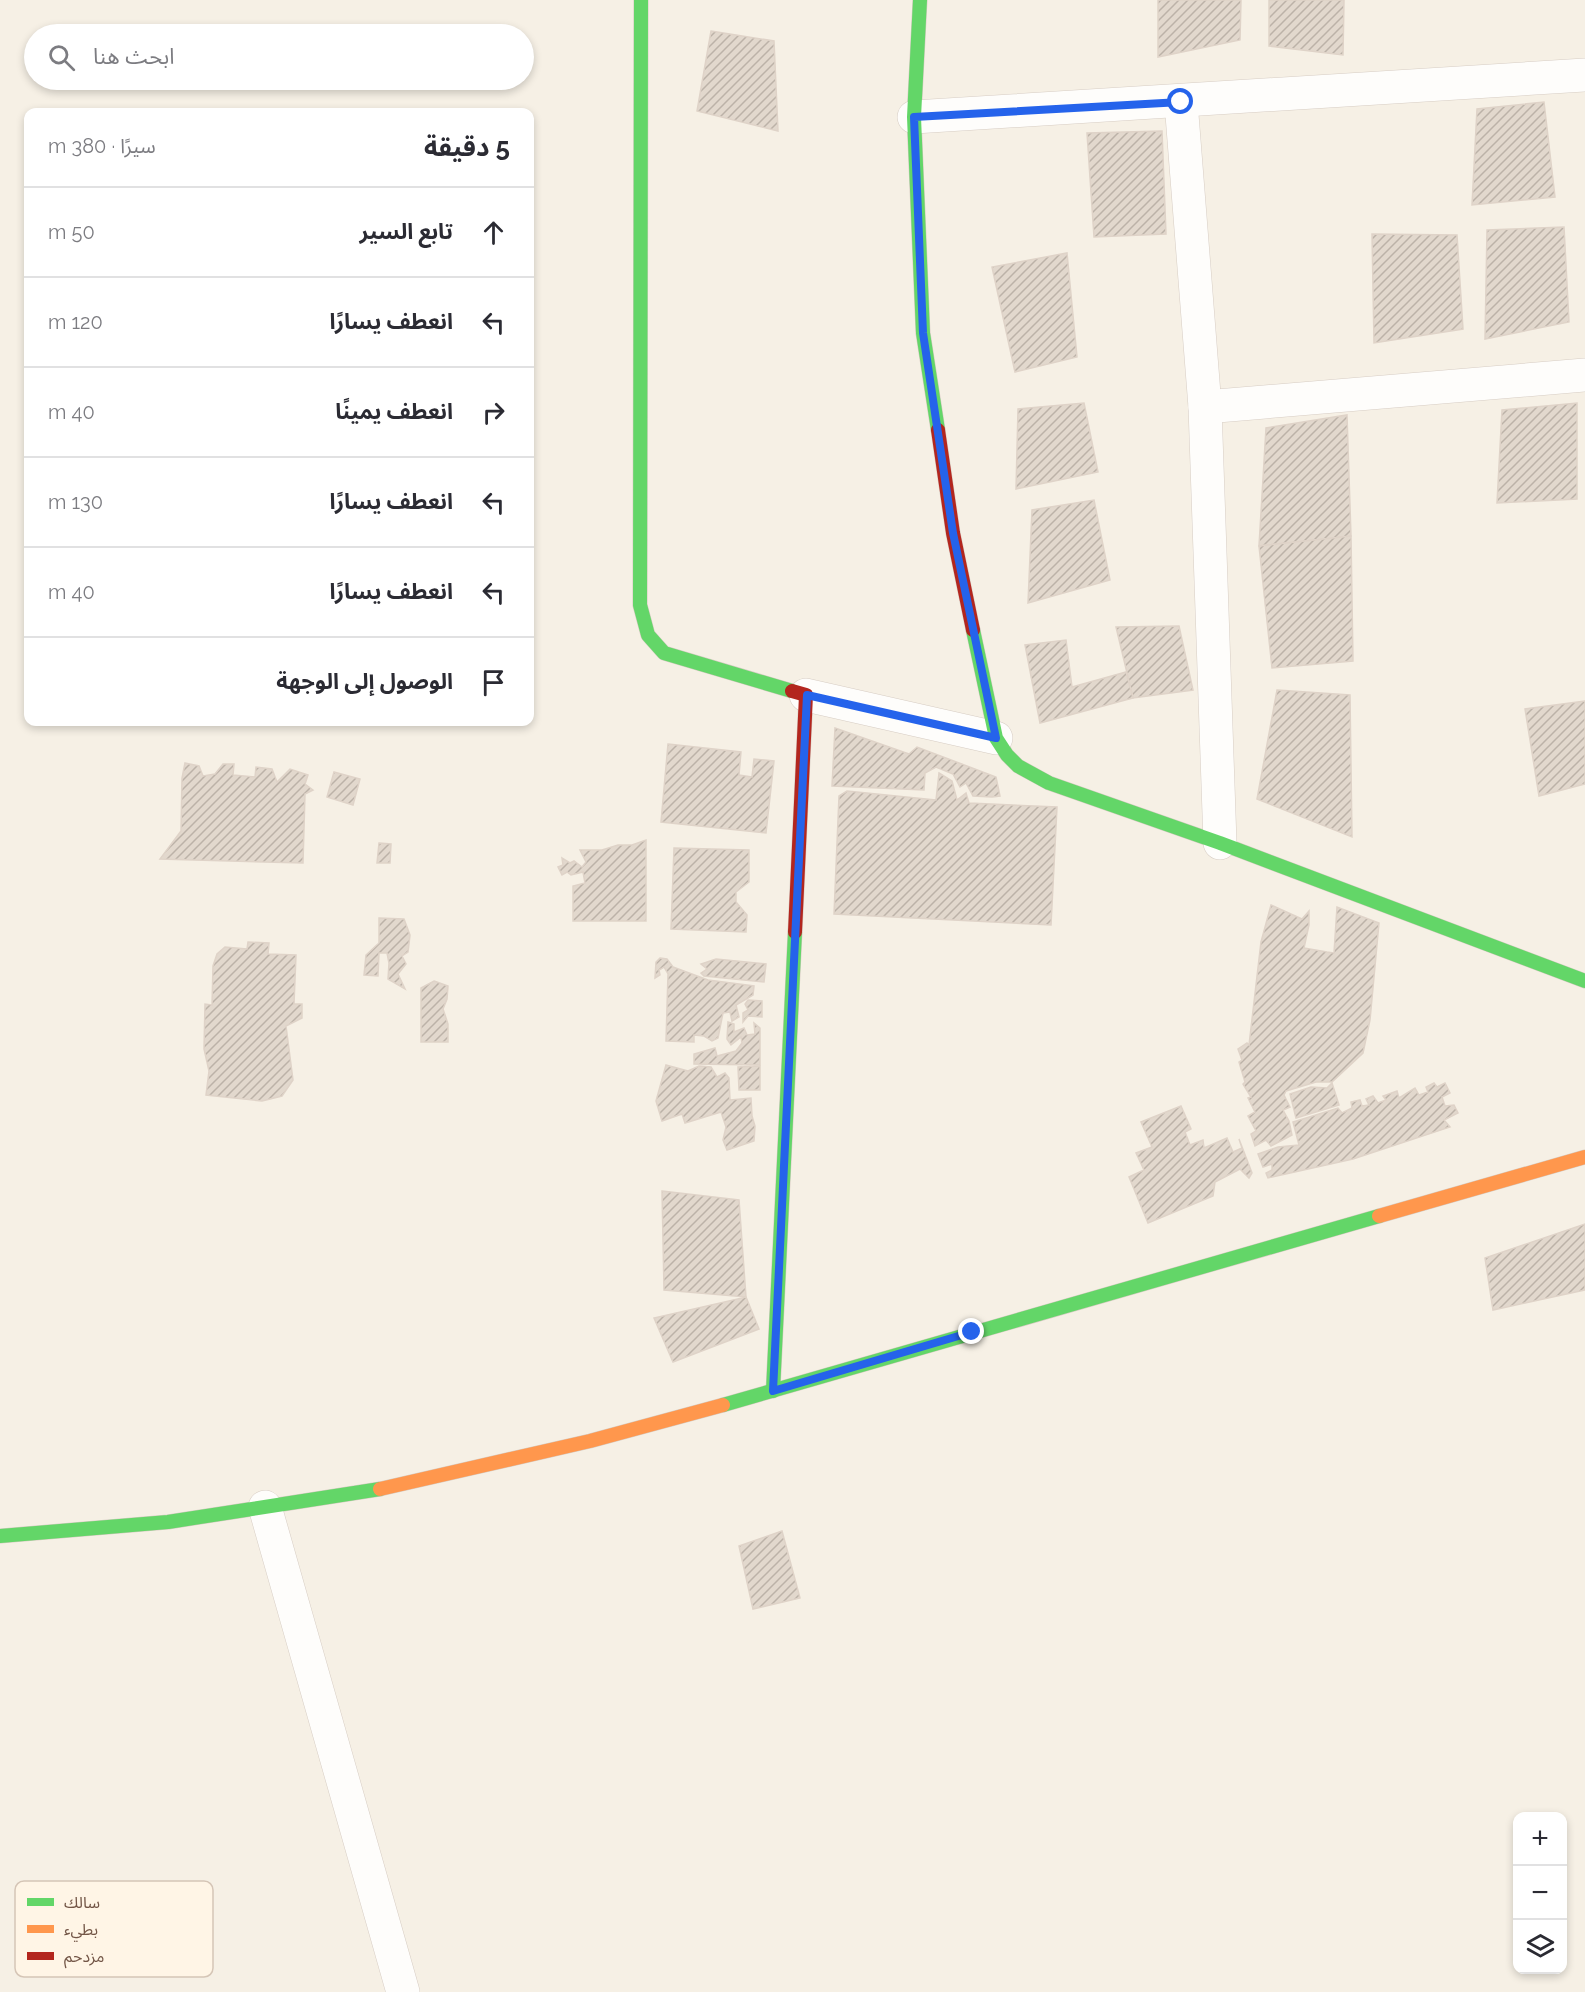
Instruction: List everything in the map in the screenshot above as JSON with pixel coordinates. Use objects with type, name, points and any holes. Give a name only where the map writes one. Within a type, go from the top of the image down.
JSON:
[{"type":"street","points":[[641,0],[640,605],[648,635],[664,653],[807,695],[996,738]]},
{"type":"street","points":[[920,0],[914,117],[923,333],[953,533],[996,738],[1005,756],[1023,770],[1049,783],[1220,843],[1585,981]]},
{"type":"street","points":[[914,117],[1585,75]]},
{"type":"street","points":[[1181,102],[1205,407],[1220,843]]},
{"type":"street","points":[[1205,407],[1585,375]]},
{"type":"street","points":[[773,1391],[807,695]]},
{"type":"street","points":[[0,1536],[168,1522],[265,1507],[416,1481],[590,1441],[773,1391],[1585,1156]]},
{"type":"street","points":[[265,1507],[403,1992]]},
{"type":"building","points":[[1158,0],[1241,0],[1240,40],[1158,57]]},
{"type":"building","points":[[1269,0],[1344,0],[1343,55],[1269,46]]},
{"type":"building","points":[[711,31],[774,41],[778,131],[697,111]]},
{"type":"building","points":[[1544,102],[1555,197],[1472,205],[1477,109]]},
{"type":"building","points":[[1162,131],[1166,234],[1094,237],[1087,133]]},
{"type":"building","points":[[1564,227],[1569,322],[1485,339],[1487,230]]},
{"type":"building","points":[[1372,234],[1457,235],[1463,329],[1374,343]]},
{"type":"building","points":[[1067,253],[1077,357],[1015,372],[992,267]]},
{"type":"building","points":[[1084,403],[1098,472],[1016,489],[1018,409]]},
{"type":"building","points":[[1577,403],[1577,499],[1497,503],[1502,410]]},
{"type":"building","points":[[1347,415],[1351,536],[1259,546],[1266,428]]},
{"type":"building","points":[[1094,500],[1110,580],[1028,603],[1032,510]]},
{"type":"building","points":[[1351,536],[1353,661],[1272,668],[1259,546]]},
{"type":"building","points":[[1179,626],[1193,690],[1133,698],[1116,627]]},
{"type":"building","points":[[1066,640],[1072,687],[1126,672],[1133,698],[1040,723],[1025,645]]},
{"type":"building","points":[[1277,690],[1350,695],[1352,837],[1257,799]]},
{"type":"building","points":[[1585,701],[1585,784],[1539,796],[1525,709]]},
{"type":"building","points":[[835,728],[909,754],[917,747],[996,777],[1000,796],[973,796],[966,783],[960,787],[953,774],[936,767],[925,773],[924,790],[832,786]]},
{"type":"building","points":[[668,744],[741,752],[739,775],[752,777],[754,759],[774,761],[766,833],[661,822]]},
{"type":"building","points":[[185,763],[199,766],[203,776],[215,774],[223,764],[234,764],[233,775],[255,777],[256,767],[272,769],[277,782],[290,769],[308,775],[305,784],[313,790],[305,794],[303,863],[160,859],[181,831],[182,778]]},
{"type":"building","points":[[334,772],[360,779],[353,805],[327,797]]},
{"type":"building","points":[[939,773],[952,781],[957,800],[966,793],[969,803],[1057,807],[1051,925],[834,914],[839,796],[847,791],[936,800]]},
{"type":"building","points":[[646,840],[646,921],[573,921],[573,886],[585,883],[583,872],[571,875],[567,872],[562,875],[558,867],[563,865],[562,858],[570,863],[574,861],[582,867],[586,862],[580,850],[602,850]]},
{"type":"building","points":[[379,843],[391,844],[390,863],[377,863]]},
{"type":"building","points":[[674,848],[749,850],[749,882],[736,892],[736,902],[747,915],[746,932],[671,929]]},
{"type":"building","points":[[1271,905],[1302,919],[1309,911],[1309,925],[1304,948],[1327,952],[1334,953],[1337,907],[1379,923],[1370,1020],[1363,1053],[1332,1082],[1316,1082],[1286,1091],[1284,1095],[1290,1107],[1283,1110],[1289,1121],[1292,1135],[1271,1146],[1266,1140],[1255,1146],[1251,1134],[1256,1131],[1248,1116],[1255,1112],[1248,1098],[1251,1097],[1243,1084],[1245,1082],[1239,1062],[1242,1060],[1238,1049],[1247,1043],[1249,1045],[1261,942]]},
{"type":"building","points":[[379,918],[404,919],[410,935],[408,952],[402,956],[406,964],[398,974],[405,989],[388,979],[387,953],[379,953],[378,976],[364,975],[366,955],[379,943]]},
{"type":"building","points":[[248,942],[269,943],[268,954],[296,955],[294,1004],[302,1004],[302,1018],[286,1026],[293,1080],[282,1096],[262,1101],[206,1095],[209,1071],[204,1049],[205,1004],[212,1005],[213,966],[217,954],[225,947],[247,949]]},
{"type":"building","points":[[660,958],[667,959],[673,967],[708,980],[754,986],[753,995],[736,1005],[739,1017],[732,1021],[730,1012],[723,1013],[718,1038],[712,1041],[704,1036],[694,1035],[694,1042],[666,1041],[668,974],[664,967],[659,970],[660,975],[655,978],[656,962]]},
{"type":"building","points":[[716,959],[766,964],[764,982],[704,976],[701,973],[707,969],[701,964]]},
{"type":"building","points":[[434,981],[448,986],[443,1009],[448,1024],[448,1042],[421,1042],[421,988]]},
{"type":"building","points":[[748,1000],[762,1001],[762,1017],[748,1016],[743,1022],[743,1013],[748,1010],[745,1004]]},
{"type":"building","points":[[728,1022],[734,1024],[734,1032],[744,1028],[747,1035],[755,1034],[754,1023],[760,1028],[760,1065],[694,1064],[694,1054],[715,1048],[717,1056],[736,1051],[742,1043],[741,1037],[731,1045],[727,1039]]},
{"type":"building","points":[[666,1065],[688,1071],[699,1066],[711,1067],[717,1077],[725,1073],[729,1078],[730,1100],[751,1098],[755,1126],[754,1141],[727,1150],[723,1140],[726,1127],[721,1112],[685,1123],[682,1114],[662,1121],[656,1101]]},
{"type":"building","points":[[760,1066],[760,1090],[739,1090],[738,1067]]},
{"type":"building","points":[[1332,1083],[1339,1105],[1296,1118],[1290,1094],[1311,1087],[1327,1088]]},
{"type":"building","points":[[1434,1083],[1437,1087],[1445,1083],[1450,1093],[1442,1097],[1445,1106],[1454,1105],[1458,1113],[1444,1120],[1450,1127],[1353,1159],[1268,1178],[1266,1173],[1272,1170],[1272,1164],[1263,1167],[1258,1154],[1278,1147],[1299,1145],[1293,1122],[1338,1108],[1342,1113],[1352,1108],[1351,1102],[1360,1100],[1362,1106],[1369,1105],[1366,1099],[1373,1096],[1378,1103],[1386,1100],[1383,1096],[1397,1091],[1399,1098],[1415,1088],[1419,1095],[1428,1092],[1426,1087]]},
{"type":"building","points":[[1181,1106],[1191,1129],[1185,1132],[1190,1145],[1203,1140],[1204,1148],[1227,1138],[1233,1152],[1242,1148],[1239,1139],[1252,1173],[1249,1178],[1240,1169],[1215,1182],[1213,1196],[1148,1223],[1129,1177],[1144,1170],[1136,1153],[1152,1147],[1141,1122]]},
{"type":"building","points":[[662,1191],[739,1200],[746,1297],[664,1290]]},
{"type":"building","points":[[1585,1224],[1585,1290],[1493,1310],[1485,1258]]},
{"type":"building","points":[[746,1297],[759,1329],[673,1362],[654,1318]]},
{"type":"building","points":[[782,1531],[800,1598],[753,1609],[739,1546]]},
{"type":"traffic: fast","points":[[641,0],[640,605],[648,635],[664,653],[792,691]]},
{"type":"traffic: fast","points":[[920,0],[914,117],[923,333],[938,430]]},
{"type":"traffic: fast","points":[[973,630],[996,738],[1007,755],[1018,766],[1049,783],[1220,843],[1585,981]]},
{"type":"traffic: fast","points":[[773,1391],[795,932]]},
{"type":"traffic: fast","points":[[723,1405],[1379,1216]]},
{"type":"traffic: fast","points":[[0,1536],[168,1522],[380,1489]]},
{"type":"traffic: slow","points":[[1379,1216],[1585,1157]]},
{"type":"traffic: slow","points":[[380,1489],[590,1441],[723,1405]]},
{"type":"traffic: jam","points":[[938,430],[953,533],[973,630]]},
{"type":"traffic: jam","points":[[792,691],[806,695],[795,932]]},
{"type":"route","points":[[972,1332],[773,1391],[807,695],[996,738],[953,533],[923,333],[914,117],[1181,102]]}]
